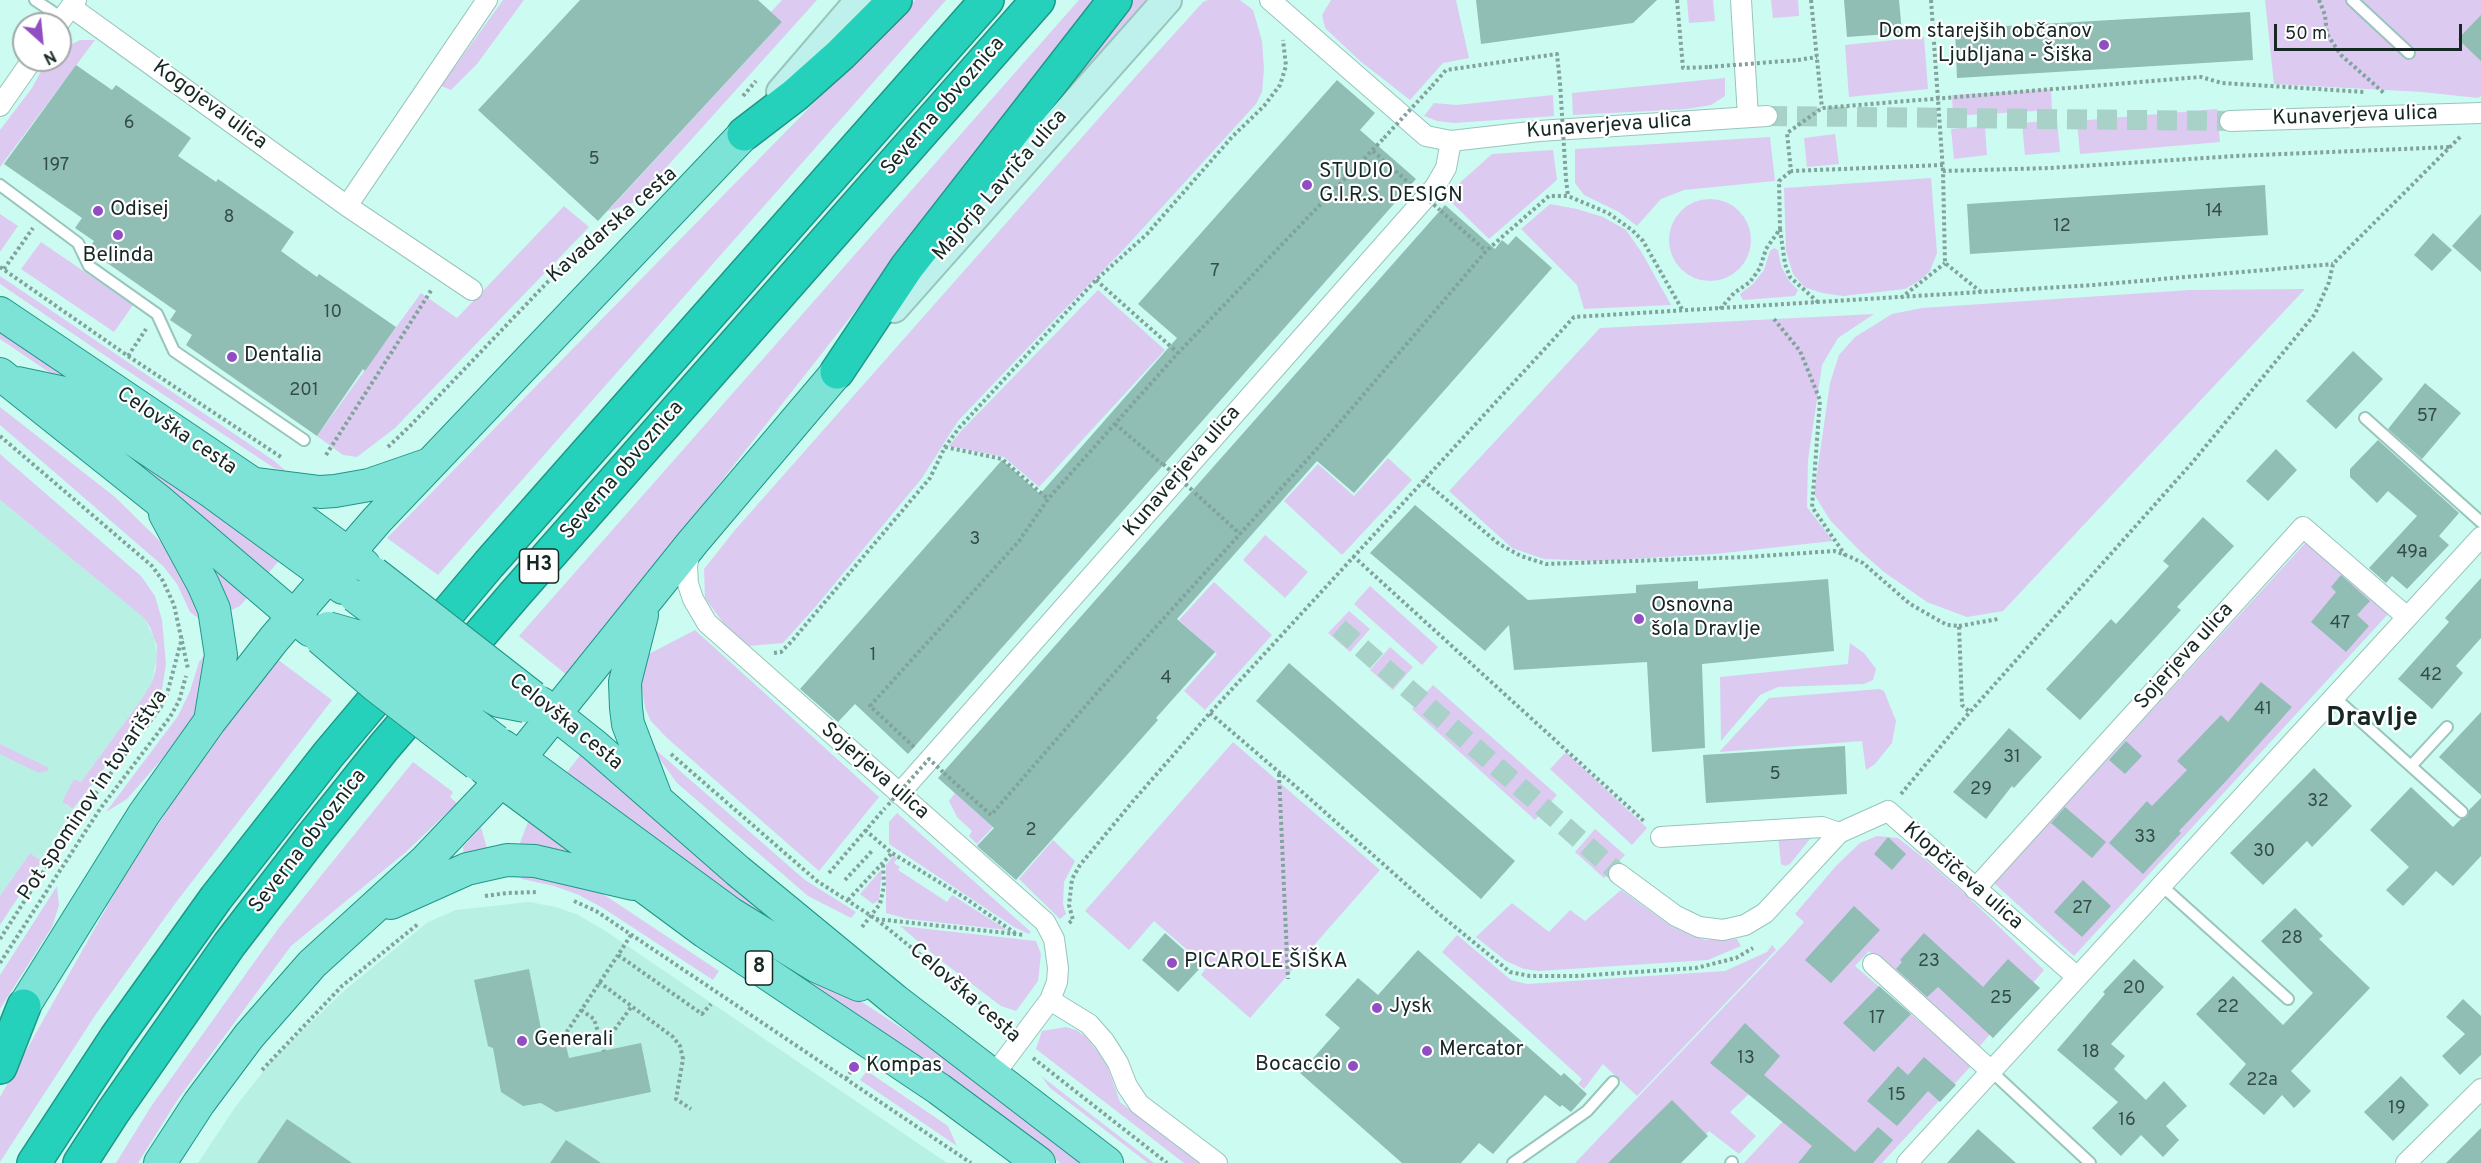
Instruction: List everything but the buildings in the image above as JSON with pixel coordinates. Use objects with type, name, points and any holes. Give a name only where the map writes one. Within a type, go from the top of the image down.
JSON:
[{"type":"highway","points":[[744,134],[842,54],[895,0]]},
{"type":"highway","name":"Severna obvoznica","points":[[34,1163],[116,1038],[210,907],[328,755],[497,555],[987,0]]},
{"type":"highway","name":"Severna obvoznica","points":[[80,1163],[230,945],[384,747],[566,536],[1038,0]]},
{"type":"highway","points":[[837,372],[907,267],[1115,0]]},
{"type":"highway","points":[[0,1066],[24,1006]]},
{"type":"main road","points":[[24,1006],[144,814],[210,721],[304,630],[327,576],[744,134]]},
{"type":"main road","name":"Celovška cesta","points":[[0,313],[252,483],[348,553],[365,585],[546,704],[738,871],[896,1001],[1107,1163]]},
{"type":"main road","points":[[160,1163],[199,1103],[249,1035],[312,964],[426,860],[499,761],[546,704],[646,603],[693,542],[837,372]]},
{"type":"main road","points":[[5,378],[158,500],[304,630],[376,686],[499,761],[730,913],[816,966],[896,1001]]},
{"type":"main road","points":[[5,378],[64,393],[213,493],[327,576],[365,585]]},
{"type":"main road","points":[[252,483],[320,492],[335,491],[369,485],[431,464]]},
{"type":"main road","points":[[158,500],[204,584],[214,609],[221,655],[210,721]]},
{"type":"main road","points":[[646,603],[625,682],[626,708],[628,724],[656,799]]},
{"type":"main road","name":"8","points":[[499,761],[643,887],[705,932],[939,1089],[1040,1163]]},
{"type":"main road","points":[[365,916],[450,876],[507,860],[535,861],[643,887]]},
{"type":"street","points":[[347,206],[487,0]]},
{"type":"street","points":[[744,134],[860,0]]},
{"type":"street","name":"Majorja Lavriča ulica","points":[[837,372],[1167,0]]},
{"type":"street","name":"Kunaverjeva ulica","points":[[1270,0],[1426,136],[1451,141],[1539,131],[1757,117],[1741,0]]},
{"type":"street","name":"Kogojeva ulica","points":[[72,15],[472,290]]},
{"type":"street","points":[[0,106],[24,72]]},
{"type":"street","name":"Kunaverjeva ulica","points":[[2229,121],[2382,118],[2481,112]]},
{"type":"street","name":"Kunaverjeva ulica","points":[[893,800],[1435,187],[1446,168],[1451,141]]},
{"type":"street","name":"Sojerjeva ulica","points":[[1975,889],[2303,527],[2407,617]]},
{"type":"street","points":[[1908,1163],[2481,537]]},
{"type":"street","name":"Sojerjeva ulica","points":[[693,542],[688,556],[688,584],[693,599],[707,623],[893,800],[1038,914],[1051,932],[1056,947],[1058,968],[1057,982],[1050,1000],[993,1076]]},
{"type":"street","name":"Klopčičeva ulica","points":[[1619,874],[1676,916],[1699,927],[1723,930],[1745,925],[1765,913],[1839,833],[1888,812],[2077,977]]},
{"type":"street","points":[[1661,837],[1822,827],[1839,833]]},
{"type":"street","points":[[1873,964],[1991,1071]]},
{"type":"street","points":[[1050,1000],[1089,1024],[1104,1041],[1118,1062],[1127,1086],[1139,1104],[1217,1163]]},
{"type":"street","points":[[0,1039],[24,1006]]},
{"type":"street","points":[[2406,1163],[2481,1089]]},
{"type":"lane","name":"Kogojeva ulica","points":[[36,0],[67,12]]},
{"type":"lane","points":[[2352,0],[2409,52]]},
{"type":"lane","points":[[0,184],[78,243],[88,266],[157,314],[174,351],[304,440]]},
{"type":"lane","points":[[2365,418],[2481,522]]},
{"type":"lane","points":[[2334,698],[2462,812]]},
{"type":"lane","points":[[2411,766],[2447,727]]},
{"type":"lane","points":[[2162,885],[2288,999]]},
{"type":"lane","points":[[1991,1071],[2090,1163]]},
{"type":"lane","points":[[1513,1163],[1587,1111],[1613,1082]]},
{"type":"path","points":[[1677,0],[1683,68],[1817,57]]},
{"type":"path","points":[[1811,0],[1822,108]]},
{"type":"path","points":[[1931,0],[1944,171],[1945,263]]},
{"type":"path","points":[[2319,0],[2325,15],[2327,34],[2341,55],[2385,94]]},
{"type":"path","points":[[772,653],[781,652],[930,478],[945,447],[959,428],[1096,280],[1147,234],[1232,137],[1264,106],[1280,85],[1286,66],[1282,38]]},
{"type":"path","points":[[914,747],[870,706],[1019,541],[1048,499],[1178,353],[1372,151],[1446,70],[1557,54],[1568,196]]},
{"type":"path","points":[[1791,171],[1787,133],[1822,108],[2201,77],[2222,82],[2397,94]]},
{"type":"path","points":[[742,97],[758,80]]},
{"type":"path","points":[[1888,812],[1970,712],[2191,464],[2315,314],[2329,282],[2333,264],[2466,132]]},
{"type":"path","points":[[1944,171],[2049,168],[2236,156],[2451,147]]},
{"type":"path","points":[[1372,151],[1486,251]]},
{"type":"path","points":[[1820,304],[1790,277],[1785,264],[1780,229],[1779,181],[1791,171],[1943,165]]},
{"type":"path","points":[[952,779],[991,814],[1323,442],[1486,251],[1549,196],[1568,196],[1608,213],[1643,241],[1683,311]]},
{"type":"path","name":"Kavadarska cesta","points":[[382,451],[411,425],[582,248],[629,213]]},
{"type":"path","points":[[1720,309],[1734,293],[1750,282],[1760,268],[1766,249],[1780,229]]},
{"type":"path","points":[[2,268],[19,248]]},
{"type":"path","points":[[1945,263],[1982,293]]},
{"type":"path","points":[[1901,298],[1945,263]]},
{"type":"path","points":[[876,919],[1041,936],[1073,920],[1069,905],[1069,892],[1072,879],[1080,865],[1210,713],[1574,317],[1982,293],[2333,264]]},
{"type":"path","name":"Celovška cesta","points":[[2,268],[128,356],[289,463]]},
{"type":"path","points":[[326,455],[444,271]]},
{"type":"path","points":[[1096,280],[1178,353]]},
{"type":"path","points":[[1774,319],[1800,351],[1820,400],[1812,507],[1845,555]]},
{"type":"path","points":[[128,356],[144,333]]},
{"type":"path","points":[[1115,424],[1192,490]]},
{"type":"path","name":"Pot spominov in tovarištva","points":[[0,435],[152,566],[168,591],[188,668],[179,701],[166,724],[100,809],[0,963]]},
{"type":"path","points":[[945,447],[1002,459],[1048,499]]},
{"type":"path","points":[[1423,480],[1498,544],[1521,556],[1546,564],[1747,557],[1834,550],[1863,563],[1910,604],[1947,626],[1998,619]]},
{"type":"path","points":[[1200,496],[1240,534]]},
{"type":"path","points":[[1353,556],[1661,837]]},
{"type":"path","points":[[1959,626],[1962,705],[1970,712]]},
{"type":"path","name":"Pot spominov in tovarištva","points":[[0,939],[83,810],[161,707],[167,694],[182,638]]},
{"type":"path","points":[[1210,713],[1438,913],[1510,972],[1530,976],[1576,976],[1696,968],[1718,964],[1736,958],[1753,947],[1745,925]]},
{"type":"path","name":"Celovška cesta","points":[[664,748],[817,881],[871,915],[996,1016],[1020,1040],[1036,1062],[1167,1163]]},
{"type":"path","points":[[893,800],[928,759],[943,772]]},
{"type":"path","points":[[1279,773],[1288,979]]},
{"type":"path","points":[[829,873],[880,813]]},
{"type":"path","points":[[865,830],[892,853],[965,898],[1016,934]]},
{"type":"path","points":[[845,880],[872,851]]},
{"type":"path","points":[[848,900],[892,853]]},
{"type":"path","points":[[862,927],[880,904],[884,886],[883,862]]},
{"type":"path","points":[[478,897],[507,893],[544,893]]},
{"type":"path","points":[[566,898],[596,912],[971,1163]]},
{"type":"path","points":[[258,1074],[342,986],[425,919]]},
{"type":"path","points":[[560,1042],[631,935]]},
{"type":"path","points":[[618,955],[702,1014],[711,1004]]},
{"type":"path","points":[[599,982],[673,1037],[680,1046],[683,1059],[676,1099],[691,1109]]},
{"type":"path","points":[[604,1045],[632,1006]]},
{"type":"path","points":[[580,1010],[594,1019],[604,1051]]},
{"type":"path","points":[[846,1079],[857,1064]]},
{"type":"shaded area","points":[[503,0],[524,0],[477,64],[451,90],[441,86]]},
{"type":"shaded area","points":[[782,0],[817,0],[635,202],[608,211],[782,22],[771,12]]},
{"type":"shaded area","points":[[915,0],[946,0],[438,575],[387,538]]},
{"type":"shaded area","points":[[1079,0],[1100,0],[568,676],[519,636]]},
{"type":"shaded area","points":[[1131,0],[1154,0],[1018,153],[1009,153]]},
{"type":"shaded area","points":[[1240,0],[1253,10],[1262,41],[1264,69],[1262,92],[1256,104],[1124,249],[958,421],[922,478],[783,643],[748,646],[724,624],[705,598],[704,569],[735,530],[1137,75],[1203,2]]},
{"type":"shaded area","points":[[1331,0],[1456,0],[1469,58],[1443,63],[1410,100],[1360,61],[1325,28],[1322,15]]},
{"type":"shaded area","points":[[1687,0],[1713,0],[1715,21],[1689,23]]},
{"type":"shaded area","points":[[1771,0],[1798,0],[1799,16],[1773,18]]},
{"type":"shaded area","points":[[2265,0],[2481,0],[2481,96],[2478,98],[2422,92],[2274,84]]},
{"type":"shaded area","points":[[1924,37],[1928,89],[1849,97],[1845,45]]},
{"type":"shaded area","points":[[80,40],[95,40],[72,71],[72,44]]},
{"type":"shaded area","points":[[41,72],[71,72],[0,167],[0,130],[32,88]]},
{"type":"shaded area","points":[[1725,78],[1725,96],[1711,105],[1687,109],[1573,115],[1572,93]]},
{"type":"shaded area","points":[[2051,89],[2052,110],[1953,116],[1952,95]]},
{"type":"shaded area","points":[[1553,95],[1554,116],[1454,123],[1437,121],[1424,116],[1434,103],[1456,105]]},
{"type":"shaded area","points":[[2217,109],[2220,142],[2080,154],[2077,121]]},
{"type":"shaded area","points":[[2057,120],[2060,152],[2025,155],[2022,123]]},
{"type":"shaded area","points":[[1985,126],[1987,155],[1954,159],[1951,129]]},
{"type":"shaded area","points":[[1835,134],[1839,164],[1807,167],[1804,138]]},
{"type":"shaded area","points":[[1770,137],[1775,181],[1684,190],[1661,199],[1637,226],[1619,212],[1584,195],[1575,183],[1575,149]]},
{"type":"shaded area","points":[[1553,150],[1557,180],[1489,239],[1445,196],[1492,154]]},
{"type":"shaded area","points":[[1931,178],[1937,253],[1930,271],[1919,281],[1905,289],[1843,296],[1804,287],[1793,274],[1786,251],[1784,188]]},
{"type":"shaded area","points":[[1710,199],[1726,202],[1739,211],[1748,224],[1751,240],[1748,256],[1739,269],[1726,278],[1710,281],[1694,278],[1681,269],[1672,256],[1669,240],[1672,224],[1681,211],[1694,202]]},
{"type":"shaded area","points":[[1550,204],[1603,217],[1626,230],[1642,253],[1671,305],[1584,309],[1577,285],[1521,229]]},
{"type":"shaded area","points":[[564,206],[589,227],[395,428],[357,457],[343,455],[317,436],[421,293],[457,318]]},
{"type":"shaded area","points":[[0,214],[18,226],[0,252]]},
{"type":"shaded area","points":[[41,242],[133,305],[114,332],[21,269]]},
{"type":"shaded area","points":[[1774,248],[1778,250],[1781,266],[1790,282],[1798,290],[1795,296],[1743,300],[1740,294],[1753,284],[1764,270],[1770,251]]},
{"type":"shaded area","points":[[0,276],[286,471],[274,468],[0,284]]},
{"type":"shaded area","points":[[2305,289],[2003,611],[1967,617],[1927,602],[1884,572],[1859,550],[1830,520],[1814,494],[1830,383],[1839,355],[1855,337],[1892,314],[1922,308],[2190,290]]},
{"type":"shaded area","points":[[1098,290],[1165,350],[1039,487],[1004,457],[949,446],[961,431]]},
{"type":"shaded area","points":[[1874,314],[1838,338],[1822,365],[1808,460],[1807,507],[1833,541],[1715,554],[1597,561],[1544,559],[1512,548],[1449,491],[1600,328]]},
{"type":"shaded area","points":[[0,330],[136,422],[93,402],[0,339]]},
{"type":"shaded area","points":[[0,407],[115,497],[181,562],[202,621],[190,612],[177,584],[163,566],[0,425]]},
{"type":"shaded area","points":[[100,435],[282,557],[266,576]]},
{"type":"shaded area","points":[[0,454],[141,576],[155,596],[162,620],[166,664],[162,689],[155,703],[73,809],[62,802],[74,779],[81,782],[143,697],[152,682],[156,669],[157,646],[144,618],[0,500]]},
{"type":"shaded area","points":[[1388,458],[1412,480],[1342,555],[1284,501],[1318,464],[1354,496]]},
{"type":"shaded area","points":[[0,500],[144,618],[154,638],[157,656],[152,682],[143,697],[81,782],[74,779],[65,805],[73,809],[42,861],[30,853],[0,896]]},
{"type":"shaded area","points":[[1265,535],[1308,572],[1285,598],[1243,560]]},
{"type":"shaded area","points":[[2308,540],[2388,614],[2074,956],[1994,883]]},
{"type":"shaded area","points":[[215,570],[247,598],[240,606],[228,612],[210,573]]},
{"type":"shaded area","points":[[1214,582],[1272,635],[1205,710],[1184,691],[1217,654],[1179,620]]},
{"type":"shaded area","points":[[1370,586],[1438,647],[1422,665],[1354,604]]},
{"type":"shaded area","points":[[1349,611],[1370,629],[1350,652],[1328,633]]},
{"type":"shaded area","points":[[695,630],[879,797],[819,871],[667,738],[651,721],[645,708],[641,682],[647,655]]},
{"type":"shaded area","points":[[1850,643],[1864,653],[1876,669],[1873,680],[1864,684],[1778,687],[1760,695],[1721,741],[1720,677],[1848,664]]},
{"type":"shaded area","points":[[1390,647],[1413,667],[1393,690],[1370,670]]},
{"type":"shaded area","points":[[212,652],[197,710],[182,736],[127,799],[106,812],[178,716],[190,691],[199,662]]},
{"type":"shaded area","points":[[277,659],[332,700],[174,905],[96,1014],[0,1162],[0,1097],[122,880],[219,731]]},
{"type":"shaded area","points":[[1433,685],[1557,795],[1535,820],[1412,709]]},
{"type":"shaded area","points":[[1879,689],[1884,691],[1896,721],[1892,743],[1875,764],[1866,770],[1862,741],[1719,752],[1769,698]]},
{"type":"shaded area","points":[[1233,742],[1380,870],[1250,1018],[1201,975],[1207,967],[1154,921],[1129,950],[1085,911]]},
{"type":"shaded area","points":[[648,743],[805,880],[856,912],[851,918],[808,896],[677,783]]},
{"type":"shaded area","points":[[0,744],[49,768],[39,773],[0,754]]},
{"type":"shaded area","points":[[1566,752],[1647,828],[1632,845],[1550,769]]},
{"type":"shaded area","points":[[582,753],[781,924],[778,927],[728,897],[564,776]]},
{"type":"shaded area","points":[[413,762],[453,792],[450,797],[457,803],[406,852],[291,946],[178,1099],[138,1163],[116,1163],[152,1105],[278,929]]},
{"type":"shaded area","points":[[547,793],[942,1055],[1085,1163],[1060,1163],[1019,1132],[769,959]]},
{"type":"shaded area","points":[[955,793],[993,827],[977,844],[969,836],[972,831],[957,817],[949,801]]},
{"type":"shaded area","points":[[897,813],[1031,932],[1029,934],[1014,927],[889,844],[889,822]]},
{"type":"shaded area","points":[[528,822],[565,849],[566,852],[518,848]]},
{"type":"shaded area","points":[[481,827],[488,852],[464,857],[463,847]]},
{"type":"shaded area","points":[[1595,829],[1625,855],[1604,878],[1575,852]]},
{"type":"shaded area","points":[[1814,834],[1790,864],[1785,866],[1781,864],[1778,835]]},
{"type":"shaded area","points":[[1877,836],[1898,838],[1921,856],[1964,893],[2044,970],[1980,1046],[1869,951],[1855,966],[1971,1066],[1882,1163],[1744,1163],[1797,1106],[1765,1079],[1730,1112],[1756,1136],[1739,1154],[1709,1131],[1679,1163],[1575,1163],[1804,922],[1795,914],[1836,866],[1860,843]]},
{"type":"shaded area","points":[[1053,840],[1075,861],[1064,882],[1063,904],[1066,914],[1060,919],[1019,879]]},
{"type":"shaded area","points":[[30,853],[42,861],[0,925],[0,896]]},
{"type":"shaded area","points":[[894,855],[897,859],[894,863],[900,867],[898,870],[947,902],[952,895],[1007,930],[908,919],[886,913],[886,865]]},
{"type":"shaded area","points":[[882,869],[879,900],[873,904],[860,894]]},
{"type":"shaded area","points":[[533,871],[584,884],[606,896],[719,971],[713,980],[603,908],[579,895],[554,886],[522,879],[519,876]]},
{"type":"shaded area","points":[[57,886],[59,905],[52,927],[0,1009],[0,975]]},
{"type":"shaded area","points":[[1621,890],[1671,926],[1692,936],[1705,940],[1737,939],[1741,946],[1708,960],[1539,971],[1524,969],[1506,961],[1476,937],[1512,903],[1549,932],[1570,910],[1585,921]]},
{"type":"shaded area","points":[[529,902],[556,907],[576,914],[604,930],[947,1163],[198,1163],[236,1106],[274,1058],[345,990],[428,922],[456,910]]},
{"type":"shaded area","points":[[900,926],[1036,941],[1041,954],[1038,981],[1016,1011],[1001,1006]]},
{"type":"shaded area","points":[[1457,935],[1511,980],[1527,984],[1725,971],[1767,952],[1772,945],[1776,950],[1637,1096],[1603,1064],[1584,1089],[1578,1084],[1582,1079],[1442,952]]},
{"type":"shaded area","points":[[1066,1027],[1085,1036],[1098,1052],[1108,1068],[1120,1102],[1199,1163],[1184,1163],[1036,1049],[1042,1031]]},
{"type":"shaded area","points":[[867,1071],[948,1126],[957,1146],[860,1080]]},
{"type":"shaded area","points":[[1041,1076],[1154,1163],[1148,1163],[1050,1088]]},
{"type":"tunnel","points":[[1767,116],[2230,121]]},
{"type":"tunnel","points":[[1339,628],[1619,874]]},
{"type":"place","name":"Dom starejših občanov Ljubljana - Šiška","points":[[2104,45]]},
{"type":"place","name":"STUDIO G.I.R.S. DESIGN","points":[[1307,185]]},
{"type":"place","name":"Odisej","points":[[98,211]]},
{"type":"place","name":"Belinda","points":[[118,235]]},
{"type":"place","name":"Dentalia","points":[[232,357]]},
{"type":"place","name":"Osnovna šola Dravlje","points":[[1639,619]]},
{"type":"place","name":"PICAROLE ŠIŠKA","points":[[1172,963]]},
{"type":"place","name":"Jysk","points":[[1377,1008]]},
{"type":"place","name":"Generali","points":[[522,1041]]},
{"type":"place","name":"Mercator","points":[[1427,1051]]},
{"type":"place","name":"Bocaccio","points":[[1353,1066]]},
{"type":"place","name":"Kompas","points":[[854,1067]]},
{"type":"district","name":"Dravlje","points":[[2372,720]]}]
